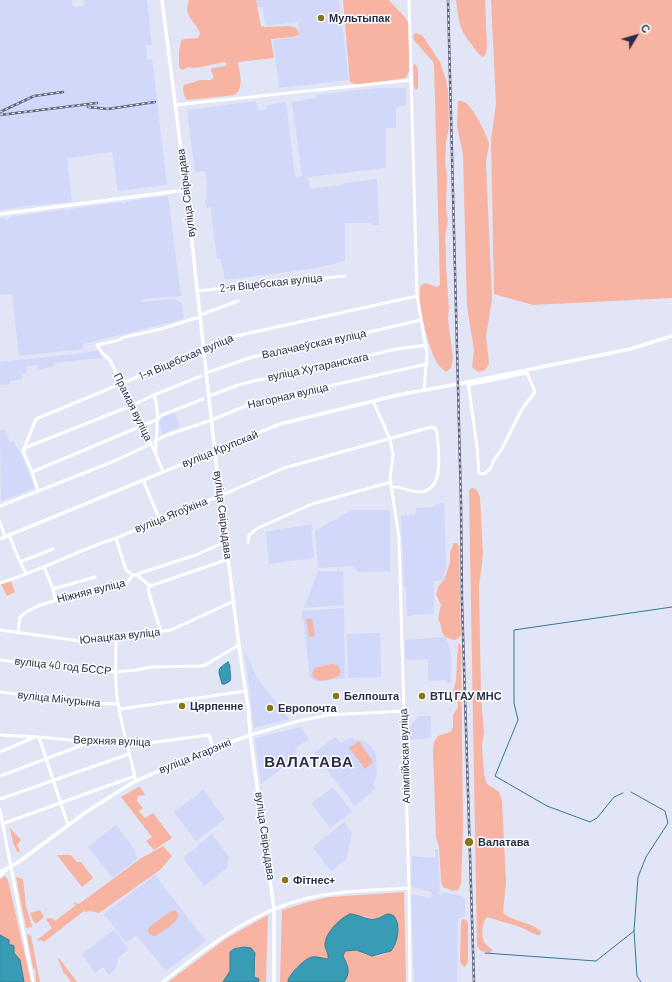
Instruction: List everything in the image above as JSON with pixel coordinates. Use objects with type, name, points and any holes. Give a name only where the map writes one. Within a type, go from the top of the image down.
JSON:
[{"type":"main road","name":"вуліца Свірыдава","points":[[162,0],[186,191],[226,541],[246,691],[250,735],[274,909],[274,982]]},
{"type":"main road","points":[[0,214],[186,191]]},
{"type":"main road","name":"вуліца Крупскай","points":[[0,539],[280,424],[424,390],[468,384],[630,349],[672,336]]},
{"type":"main road","name":"вуліца Агарэнкі","points":[[11,866],[110,796],[136,781],[213,748],[250,735]]},
{"type":"main road","points":[[0,872],[11,866]]},
{"type":"main road","points":[[0,876],[11,866]]},
{"type":"street","points":[[409,0],[417,296],[426,345],[427,364],[424,390]]},
{"type":"street","points":[[175,105],[411,80]]},
{"type":"street","name":"2-я Віцебская вуліца","points":[[197,291],[345,276]]},
{"type":"street","name":"1-я Віцебская вуліца","points":[[23,451],[36,419],[204,349],[247,333],[417,296]]},
{"type":"street","name":"2-я Віцебская вуліца","points":[[97,345],[200,317],[238,301]]},
{"type":"street","name":"Валачаеўская вуліца","points":[[209,372],[252,357],[421,320]]},
{"type":"street","name":"Прамая вуліца","points":[[97,345],[102,353],[110,360],[156,454],[163,472]]},
{"type":"street","name":"вуліца Хутаранскага","points":[[212,395],[246,383],[398,349],[426,345]]},
{"type":"street","name":"Нагорная вуліца","points":[[156,442],[166,435],[212,420],[253,403],[427,364]]},
{"type":"street","points":[[468,384],[477,447],[478,468],[479,473],[484,474],[490,469],[522,409],[535,392],[527,372]]},
{"type":"street","points":[[38,491],[23,451],[27,447],[133,406],[154,395],[201,376]]},
{"type":"street","points":[[154,395],[157,403],[158,419],[156,454]]},
{"type":"street","points":[[32,472],[158,419],[162,415],[203,399]]},
{"type":"street","points":[[248,542],[249,535],[258,528],[312,504],[391,482],[393,455],[390,439],[374,401]]},
{"type":"street","name":"вуліца Ягоўкіна","points":[[0,582],[44,567],[284,468],[431,427],[435,428],[438,432],[438,474],[434,484],[426,490],[420,492],[414,492],[397,486],[392,487]]},
{"type":"street","points":[[0,506],[112,462],[151,444]]},
{"type":"street","points":[[143,480],[160,520]]},
{"type":"street","name":"Алімпійская вуліца","points":[[391,482],[398,538],[409,888],[410,982]]},
{"type":"street","points":[[0,522],[26,573]]},
{"type":"street","points":[[116,538],[126,570],[133,574]]},
{"type":"street","points":[[137,575],[196,555],[226,541]]},
{"type":"street","points":[[20,562],[54,549]]},
{"type":"street","points":[[161,632],[148,590],[150,586],[229,559]]},
{"type":"street","points":[[44,567],[53,589],[55,599]]},
{"type":"street","name":"Ніжняя вуліца","points":[[18,633],[20,617],[28,610],[55,599],[74,593],[127,583],[133,574],[137,575],[150,586]]},
{"type":"street","points":[[53,589],[95,577]]},
{"type":"street","name":"Юнацкая вуліца","points":[[0,630],[80,642],[116,638],[171,630],[234,601]]},
{"type":"street","points":[[116,638],[118,704],[136,781]]},
{"type":"street","name":"вуліца 40 год БССР","points":[[0,660],[64,668],[116,672],[152,667],[205,665],[239,645]]},
{"type":"street","points":[[120,709],[246,691]]},
{"type":"street","name":"вуліца Мічурына","points":[[0,692],[79,702],[118,704]]},
{"type":"street","name":"вуліца Агарэнкі","points":[[250,735],[322,716],[404,711]]},
{"type":"street","name":"Верхняя вуліца","points":[[0,735],[127,744],[148,743],[209,735],[213,748]]},
{"type":"street","points":[[0,752],[38,737],[68,825]]},
{"type":"street","points":[[0,776],[90,742]]},
{"type":"street","points":[[0,799],[129,754]]},
{"type":"street","points":[[2,824],[135,776]]},
{"type":"street","points":[[0,810],[33,982]]},
{"type":"street","points":[[163,982],[224,935],[274,909],[320,895],[355,891],[409,888]]},
{"type":"shaded area","points":[[0,0],[72,0],[72,5],[76,7],[84,6],[83,0],[147,0],[152,45],[146,45],[147,60],[152,59],[167,185],[118,191],[112,152],[67,158],[72,202],[25,206],[0,210]]},
{"type":"shaded area","points":[[189,0],[256,0],[261,26],[294,27],[298,30],[299,35],[271,39],[274,58],[238,62],[241,84],[235,95],[188,100],[185,97],[183,89],[184,85],[200,80],[211,80],[214,77],[211,71],[212,68],[225,66],[227,64],[224,62],[196,68],[188,67],[182,70],[179,67],[179,51],[181,41],[184,39],[198,38],[200,34],[187,11]]},
{"type":"shaded area","points":[[256,0],[339,0],[349,80],[277,88],[279,86],[273,40],[299,37],[298,22],[265,26],[263,7],[257,7]]},
{"type":"shaded area","points":[[343,0],[389,0],[405,18],[409,24],[409,71],[406,78],[356,85],[350,82]]},
{"type":"shaded area","points":[[456,0],[485,0],[487,48],[485,56],[483,57],[475,50],[464,34],[459,19]]},
{"type":"shaded area","points":[[491,0],[672,0],[672,298],[533,305],[494,294],[491,140],[496,104]]},
{"type":"shaded area","points":[[415,33],[422,35],[440,62],[448,90],[449,128],[446,142],[445,164],[447,174],[446,209],[448,220],[445,236],[449,308],[448,319],[453,358],[451,368],[446,372],[438,364],[433,354],[426,334],[421,312],[421,285],[426,283],[437,287],[440,283],[434,65],[414,40],[413,36]]},
{"type":"shaded area","points":[[415,64],[418,68],[418,88],[416,90],[414,87],[413,67]]},
{"type":"shaded area","points":[[376,88],[406,88],[406,106],[396,107],[396,128],[386,128],[386,168],[308,177],[310,189],[343,186],[343,183],[377,179],[379,225],[372,225],[371,223],[345,223],[345,261],[317,268],[225,280],[221,259],[217,259],[212,207],[207,208],[205,200],[207,200],[207,185],[205,171],[195,172],[187,110],[256,101],[258,110],[267,109],[266,105],[286,102],[295,177],[302,176],[292,102],[316,98],[316,95]]},
{"type":"shaded area","points":[[458,101],[466,103],[472,110],[483,129],[489,144],[486,163],[492,299],[486,336],[489,364],[485,370],[479,372],[472,367],[474,350],[467,307],[463,155],[457,126]]},
{"type":"shaded area","points":[[168,196],[181,296],[142,299],[142,302],[174,299],[182,303],[184,319],[83,344],[83,349],[19,356],[12,294],[0,295],[0,218],[4,218],[6,220],[10,219],[10,217],[65,209],[66,211],[69,211],[70,209],[121,202],[123,204],[127,201]]},
{"type":"shaded area","points":[[99,350],[102,358],[54,363],[54,366],[39,370],[37,365],[27,366],[26,374],[22,374],[22,379],[10,381],[10,384],[0,385],[0,362],[85,353]]},
{"type":"shaded area","points":[[174,412],[180,426],[163,434],[159,424],[160,418]]},
{"type":"shaded area","points":[[4,429],[10,442],[13,441],[21,454],[35,488],[1,501],[0,431]]},
{"type":"shaded area","points":[[472,488],[476,489],[480,497],[483,555],[479,587],[481,696],[484,733],[482,745],[484,775],[487,784],[499,792],[502,801],[506,883],[503,912],[510,918],[533,926],[541,932],[540,935],[537,935],[520,927],[487,917],[483,925],[482,936],[485,943],[492,949],[490,953],[481,951],[477,946],[469,492]]},
{"type":"shaded area","points":[[444,503],[446,566],[443,580],[434,581],[434,614],[413,615],[407,617],[401,515],[415,515],[416,508],[434,507],[436,504]]},
{"type":"shaded area","points":[[351,510],[390,510],[390,571],[359,572],[352,566],[318,568],[315,531]]},
{"type":"shaded area","points":[[311,524],[314,558],[269,564],[266,532]]},
{"type":"shaded area","points":[[454,543],[457,543],[459,546],[461,634],[459,638],[454,640],[445,637],[442,632],[438,618],[441,605],[436,594],[438,587],[445,578],[450,562],[450,552]]},
{"type":"shaded area","points":[[318,571],[343,571],[344,605],[304,608]]},
{"type":"shaded area","points":[[11,581],[15,592],[7,596],[1,584]]},
{"type":"shaded area","points":[[344,608],[345,678],[316,682],[310,677],[302,611]]},
{"type":"shaded area","points":[[306,619],[312,619],[315,636],[309,637]]},
{"type":"shaded area","points":[[380,633],[381,677],[348,678],[347,634]]},
{"type":"shaded area","points":[[444,637],[448,643],[451,656],[451,683],[447,683],[445,680],[430,681],[428,678],[428,659],[405,659],[405,640]]},
{"type":"shaded area","points":[[458,644],[460,644],[461,647],[463,829],[461,884],[458,890],[453,891],[443,887],[441,881],[439,847],[436,837],[433,751],[434,742],[438,736],[450,732],[453,728],[453,715],[458,707],[458,703],[452,694],[456,681]]},
{"type":"shaded area","points":[[245,652],[257,678],[289,719],[254,728]]},
{"type":"shaded area","points":[[228,662],[230,666],[231,679],[225,684],[222,684],[219,671],[221,667]]},
{"type":"shaded area","points":[[331,664],[339,667],[340,675],[324,680],[317,680],[312,674],[315,668]]},
{"type":"shaded area","points":[[418,716],[431,716],[431,738],[410,740],[410,727]]},
{"type":"shaded area","points":[[300,727],[309,739],[296,748],[294,759],[261,784],[255,740],[256,738]]},
{"type":"shaded area","points":[[335,737],[341,743],[351,738],[364,741],[371,746],[376,755],[377,774],[373,785],[376,788],[355,806],[314,753]]},
{"type":"shaded area","points":[[359,741],[373,762],[365,769],[349,748]]},
{"type":"shaded area","points":[[140,787],[145,795],[138,796],[137,801],[143,808],[139,811],[145,818],[153,813],[172,838],[154,850],[146,841],[152,837],[121,797]]},
{"type":"shaded area","points":[[333,787],[352,812],[330,828],[311,803]]},
{"type":"shaded area","points":[[203,790],[225,819],[196,841],[174,812]]},
{"type":"shaded area","points":[[344,822],[352,833],[346,860],[331,871],[313,847]]},
{"type":"shaded area","points":[[116,825],[135,850],[137,859],[113,878],[88,847]]},
{"type":"shaded area","points":[[10,828],[21,840],[17,845],[20,851],[18,853],[13,843]]},
{"type":"shaded area","points":[[212,834],[229,857],[227,868],[204,886],[183,858]]},
{"type":"shaded area","points":[[163,846],[172,856],[160,870],[99,913],[84,911],[44,942],[42,940],[37,940],[52,928],[46,919],[51,918],[55,921],[76,905],[73,902],[79,904],[140,859]]},
{"type":"shaded area","points":[[435,849],[438,849],[440,892],[437,893],[441,894],[442,892],[462,896],[465,899],[465,917],[458,918],[457,982],[414,982],[411,894],[431,898],[432,892],[411,887],[412,856],[435,858]]},
{"type":"shaded area","points":[[57,855],[71,855],[77,862],[81,862],[93,878],[82,887]]},
{"type":"shaded area","points":[[155,875],[206,941],[166,971],[136,935],[126,943],[104,914]]},
{"type":"shaded area","points":[[5,876],[8,880],[31,982],[0,982],[0,879]]},
{"type":"shaded area","points":[[16,877],[23,879],[26,906],[32,927],[26,928]]},
{"type":"shaded area","points":[[404,892],[406,982],[344,982],[347,976],[348,968],[344,959],[344,952],[348,950],[355,950],[371,956],[380,955],[391,950],[397,939],[398,928],[395,917],[385,914],[375,919],[355,914],[342,919],[326,949],[329,956],[328,959],[316,957],[309,958],[293,971],[288,979],[288,982],[280,982],[282,910],[329,897]]},
{"type":"shaded area","points":[[40,910],[44,917],[36,924],[30,913]]},
{"type":"shaded area","points":[[174,910],[177,912],[178,918],[168,928],[157,935],[150,935],[148,931],[149,927]]},
{"type":"shaded area","points":[[350,914],[373,919],[387,914],[394,916],[398,934],[391,951],[372,956],[356,950],[345,951],[343,956],[347,966],[348,975],[344,982],[288,982],[288,979],[293,972],[309,958],[316,957],[328,959],[325,946],[327,936],[337,923]]},
{"type":"shaded area","points":[[268,915],[266,982],[255,982],[259,981],[259,979],[254,977],[256,963],[255,952],[251,949],[238,948],[234,949],[230,953],[230,971],[223,982],[168,982],[227,938]]},
{"type":"shaded area","points":[[463,919],[468,923],[468,962],[465,967],[460,961],[461,922]]},
{"type":"shaded area","points":[[114,930],[129,949],[118,958],[116,969],[109,975],[103,967],[95,973],[82,954]]},
{"type":"shaded area","points":[[28,934],[31,936],[40,982],[36,982],[35,969],[33,968],[27,936]]},
{"type":"shaded area","points":[[0,935],[9,940],[9,945],[14,946],[14,953],[20,960],[24,982],[0,982]]},
{"type":"shaded area","points":[[245,947],[251,948],[255,953],[254,977],[259,979],[259,981],[223,982],[230,971],[230,952],[234,949]]},
{"type":"shaded area","points":[[59,958],[77,982],[71,982],[65,973],[64,974],[58,959]]},
{"type":"waterway","points":[[623,793],[614,797],[597,818],[590,822],[547,806],[495,776],[518,720],[514,703],[514,630],[672,607]]},
{"type":"waterway","points":[[631,792],[665,811],[668,823],[646,857],[638,877],[634,931],[637,976],[641,982]]},
{"type":"waterway","points":[[485,953],[596,961],[634,931]]},
{"type":"railway","points":[[448,0],[461,503],[462,602],[474,982]]},
{"type":"railway","points":[[0,112],[34,96],[63,92]]},
{"type":"railway","points":[[88,107],[108,109],[155,102]]},
{"type":"railway","points":[[0,115],[97,103]]},
{"type":"place","name":"Мультыпак","points":[[321,18]]},
{"type":"place","name":"Белпошта","points":[[336,696]]},
{"type":"place","name":"ВТЦ ГАУ МНС","points":[[422,696]]},
{"type":"place","name":"Цярпенне","points":[[182,706]]},
{"type":"place","name":"Европочта","points":[[270,708]]},
{"type":"place","name":"Валатава","points":[[469,842]]},
{"type":"place","name":"Фітнес+","points":[[285,880]]},
{"type":"district","name":"ВАЛАТАВА","points":[[309,762]]}]
